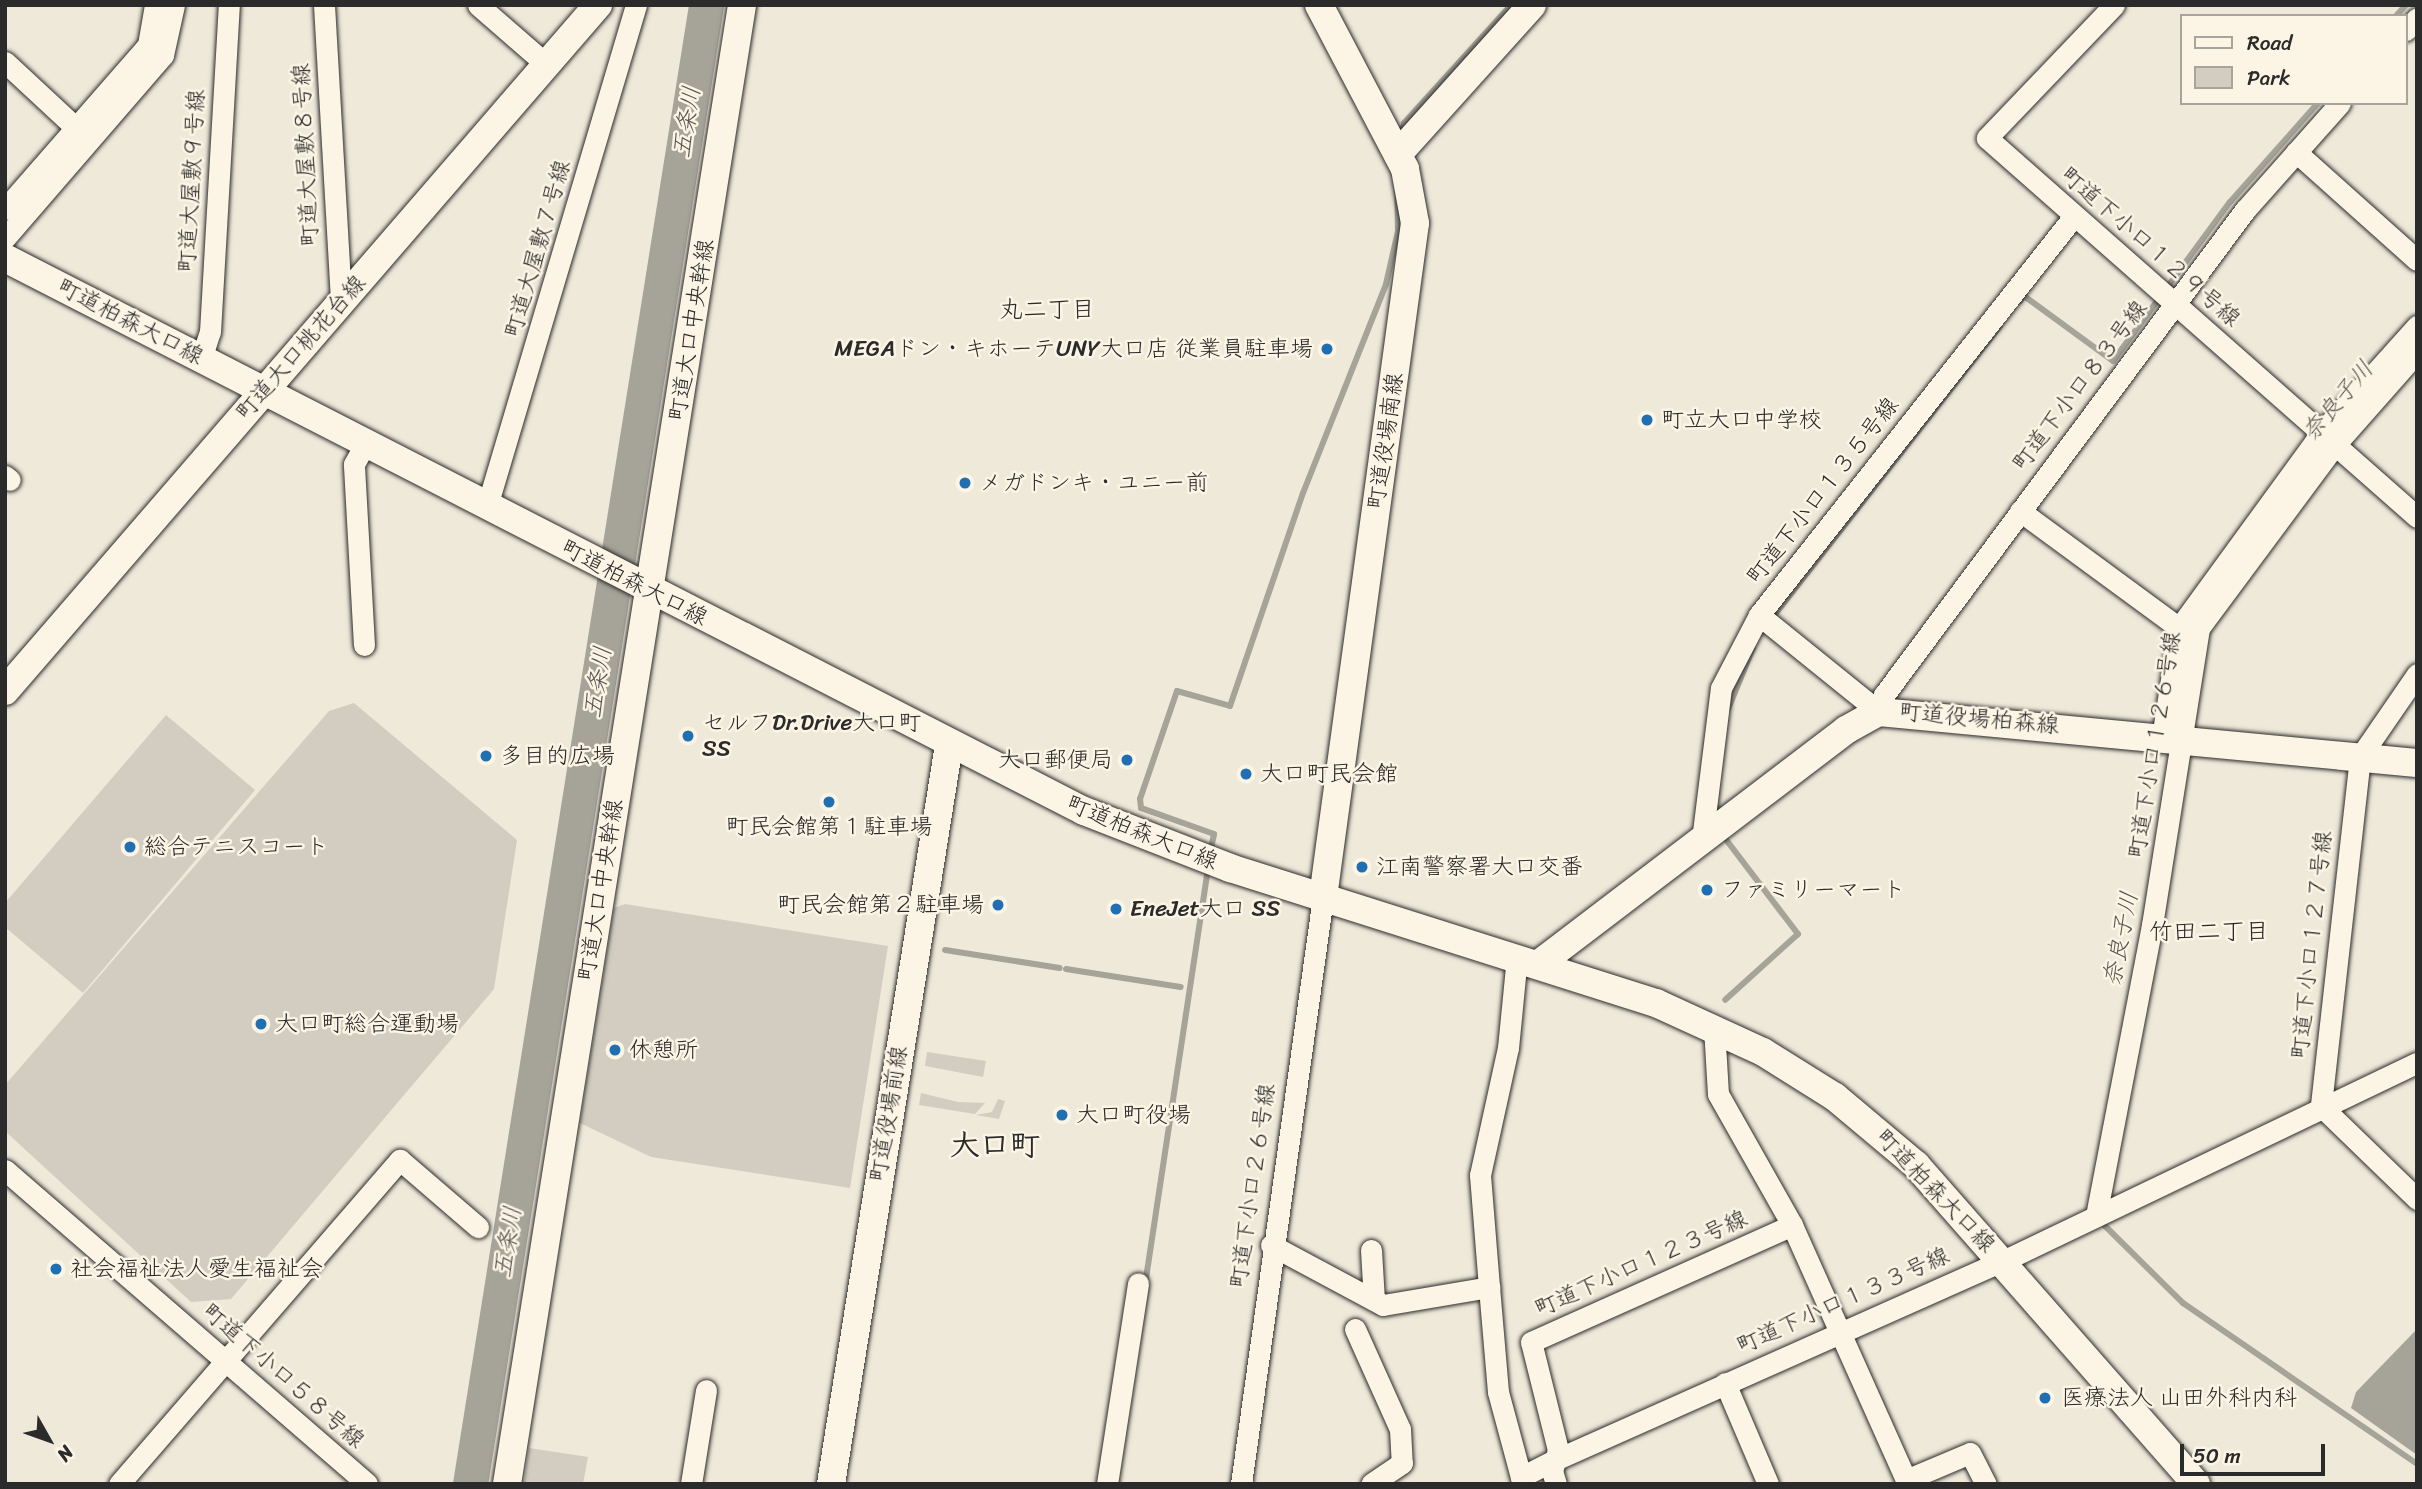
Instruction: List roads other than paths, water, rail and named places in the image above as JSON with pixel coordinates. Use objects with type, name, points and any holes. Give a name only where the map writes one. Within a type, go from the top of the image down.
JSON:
[{"type":"street","points":[[5,209],[148,45],[155,5]]},
{"type":"street","points":[[5,238],[163,55],[174,5]]},
{"type":"street","name":"町道大屋敷９号線","points":[[201,359],[210,332],[229,5]]},
{"type":"street","name":"町道大屋敷８号線","points":[[324,5],[341,302]]},
{"type":"street","points":[[478,5],[547,65]]},
{"type":"street","name":"町道大口桃花台線","points":[[5,691],[598,5]]},
{"type":"street","name":"町道大屋敷７号線","points":[[487,506],[636,5]]},
{"type":"street","name":"町道大口中央幹線","points":[[507,1484],[640,586],[743,5]]},
{"type":"street","name":"町道役場南線","points":[[1319,5],[1398,154],[1411,188],[1415,235],[1322,897]]},
{"type":"street","points":[[1398,154],[1532,5]]},
{"type":"street","name":"町道下小口１２９号線","points":[[2115,5],[1987,138],[2417,517]]},
{"type":"street","points":[[5,62],[76,128]]},
{"type":"street","name":"町道下小口８３号線","points":[[1879,712],[1884,695],[2175,303],[2296,152],[2338,105]]},
{"type":"street","points":[[2296,152],[2417,260]]},
{"type":"street","name":"町道下小口１３５号線","points":[[1702,840],[1721,688],[1759,615],[2074,216]]},
{"type":"street","name":"町道柏森大口線","points":[[5,258],[949,745],[1155,842],[1528,961],[1714,1027],[1788,1066],[1866,1121],[1939,1189],[2196,1484]]},
{"type":"street","points":[[2171,738],[2179,628],[2417,326]]},
{"type":"street","name":"町道下小口１２６号線","points":[[2095,1216],[2152,925],[2171,738],[2199,628],[2328,439],[2417,352]]},
{"type":"street","points":[[364,645],[354,464],[365,443]]},
{"type":"street","points":[[2020,511],[2179,628]]},
{"type":"street","points":[[1759,615],[1879,712]]},
{"type":"street","name":"町道下小口１２７号線","points":[[2320,1106],[2360,757],[2417,674]]},
{"type":"street","name":"町道役場柏森線","points":[[1528,961],[1879,712],[2417,763]]},
{"type":"street","name":"町道役場前線","points":[[831,1484],[949,745]]},
{"type":"street","name":"町道下小口２６号線","points":[[1241,1484],[1271,1245],[1322,897]]},
{"type":"street","points":[[1522,1481],[1498,1392],[1480,1175],[1528,961]]},
{"type":"street","points":[[1714,1027],[1718,1094],[1792,1225],[1906,1480],[1970,1453],[1986,1484]]},
{"type":"street","name":"町道下小口１３３号線","points":[[1522,1481],[1555,1460],[1840,1330],[2003,1261],[2320,1106],[2417,1063]]},
{"type":"street","points":[[2320,1106],[2417,1199]]},
{"type":"street","points":[[120,1484],[400,1160],[478,1227]]},
{"type":"street","name":"町道下小口５８号線","points":[[6,1171],[367,1484]]},
{"type":"street","name":"町道下小口１２３号線","points":[[1556,1484],[1555,1460],[1531,1342],[1792,1225]]},
{"type":"street","points":[[1271,1245],[1383,1305],[1489,1287]]},
{"type":"street","points":[[1371,1250],[1374,1300]]},
{"type":"street","points":[[1107,1484],[1138,1283]]},
{"type":"street","points":[[1355,1329],[1400,1429],[1404,1473],[1371,1484]]},
{"type":"street","points":[[1725,1383],[1768,1484]]},
{"type":"street","points":[[691,1484],[706,1390]]},
{"type":"waterway","name":"五条川","points":[[470,1484],[706,5]]},
{"type":"waterway","points":[[1402,136],[1404,123],[1511,5]]},
{"type":"waterway","points":[[2398,14],[2406,5]]},
{"type":"waterway","points":[[2020,301],[2024,296],[2113,361],[2230,202],[2316,105]]},
{"type":"waterway","points":[[1210,852],[1214,834],[1141,808],[1140,799],[1177,691],[1230,706],[1303,493],[1386,284],[1398,231],[1397,192]]},
{"type":"waterway","points":[[1772,618],[2000,326]]},
{"type":"waterway","points":[[1728,709],[1753,648]]},
{"type":"waterway","points":[[1721,833],[1798,934],[1725,1000]]},
{"type":"waterway","points":[[1145,1285],[1208,866]]},
{"type":"waterway","points":[[945,950],[1060,968]]},
{"type":"waterway","points":[[1066,969],[1181,987]]},
{"type":"waterway","name":"奈良子川","points":[[2098,1219],[2183,1303],[2417,1464]]},
{"type":"place","name":"MEGAドン・キホーテUNY大口店 従業員駐車場","points":[[1327,349]]},
{"type":"place","name":"町立大口中学校","points":[[1647,420]]},
{"type":"place","name":"メガドンキ・ユニー前","points":[[965,483]]},
{"type":"place","name":"セルフDr.Drive大口町 SS","points":[[688,736]]},
{"type":"place","name":"多目的広場","points":[[486,756]]},
{"type":"place","name":"大口郵便局","points":[[1127,760]]},
{"type":"place","name":"大口町民会館","points":[[1246,774]]},
{"type":"place","name":"町民会館第１駐車場","points":[[829,802]]},
{"type":"place","name":"総合テニスコート","points":[[130,847]]},
{"type":"place","name":"江南警察署大口交番","points":[[1362,867]]},
{"type":"place","name":"ファミリーマート","points":[[1707,890]]},
{"type":"place","name":"町民会館第２駐車場","points":[[998,905]]},
{"type":"place","name":"EneJet大口 SS","points":[[1116,909]]},
{"type":"place","name":"大口町総合運動場","points":[[261,1024]]},
{"type":"place","name":"休憩所","points":[[615,1050]]},
{"type":"place","name":"大口町役場","points":[[1062,1115]]},
{"type":"place","name":"社会福祉法人愛生福祉会","points":[[56,1269]]},
{"type":"place","name":"医療法人 山田外科内科","points":[[2045,1398]]},
{"type":"district","name":"丸二丁目","points":[[1047,310]]},
{"type":"district","name":"竹田二丁目","points":[[2209,932]]},
{"type":"district","name":"大口町","points":[[995,1145]]}]
